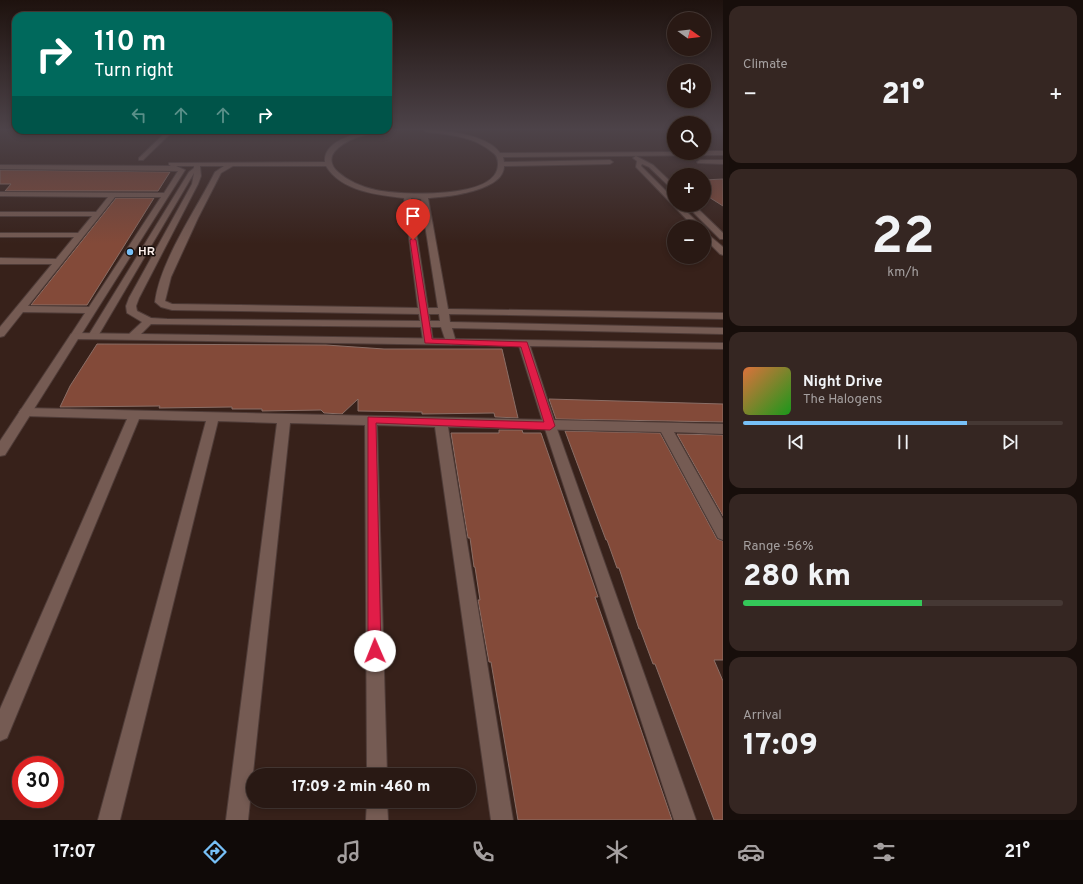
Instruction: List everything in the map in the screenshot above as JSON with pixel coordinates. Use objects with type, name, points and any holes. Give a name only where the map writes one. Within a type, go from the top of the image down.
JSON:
[{"type":"street","points":[[0,451],[182,170],[181,168]]},
{"type":"street","points":[[94,336],[195,168]]},
{"type":"street","points":[[198,168],[198,176],[195,184],[155,257],[131,306],[132,314],[149,321],[425,324],[446,326],[723,331]]},
{"type":"street","points":[[224,168],[218,172],[166,274],[159,295],[160,302],[164,305],[172,307],[423,312],[723,316]]},
{"type":"street","points":[[331,168],[333,172],[345,181],[362,188],[383,193],[407,196],[424,196],[459,192],[482,186],[494,179],[501,172],[501,168]]},
{"type":"street","points":[[640,168],[667,196]]},
{"type":"street","points":[[653,168],[667,182]]},
{"type":"street","points":[[0,194],[166,194]]},
{"type":"street","points":[[0,334],[114,194]]},
{"type":"street","points":[[407,196],[428,341]]},
{"type":"street","points":[[424,196],[446,326],[451,342]]},
{"type":"street","points":[[683,212],[691,220]]},
{"type":"street","points":[[697,212],[723,237]]},
{"type":"street","points":[[0,214],[97,214]]},
{"type":"street","points":[[0,235],[80,235]]},
{"type":"street","points":[[711,240],[723,252]]},
{"type":"street","points":[[0,262],[58,262]]},
{"type":"street","points":[[20,309],[91,310]]},
{"type":"street","points":[[132,337],[149,321]]},
{"type":"street","points":[[74,336],[723,346]]},
{"type":"street","points":[[524,344],[550,426],[685,820]]},
{"type":"street","points":[[25,412],[371,420],[550,426],[723,429]]},
{"type":"street","points":[[0,730],[135,414]]},
{"type":"street","points":[[109,820],[213,416]]},
{"type":"street","points":[[237,820],[284,418]]},
{"type":"street","points":[[371,420],[377,768]]},
{"type":"street","points":[[441,423],[502,820]]},
{"type":"street","points":[[665,428],[723,533]]},
{"type":"street","points":[[377,808],[377,820]]},
{"type":"building","points":[[0,170],[170,172],[158,191],[5,191],[11,184],[0,184]]},
{"type":"building","points":[[723,179],[723,206],[711,198],[711,180]]},
{"type":"building","points":[[116,198],[154,198],[87,305],[31,305]]},
{"type":"building","points":[[97,344],[326,345],[384,349],[502,349],[518,418],[495,417],[494,413],[422,414],[422,412],[358,411],[358,399],[342,414],[324,413],[321,410],[262,411],[262,409],[232,409],[232,407],[60,407],[70,386]]},
{"type":"building","points":[[549,399],[723,404],[723,422],[556,419]]},
{"type":"building","points":[[499,430],[522,430],[523,433],[541,433],[598,597],[595,597],[672,820],[518,820],[491,662],[489,662],[478,600],[480,600],[475,567],[470,538],[468,538],[451,433],[499,433]]},
{"type":"building","points":[[565,431],[660,433],[717,539],[723,541],[723,660],[714,660],[723,681],[723,820],[714,820],[655,664],[653,664],[639,629],[619,568],[617,568]]},
{"type":"building","points":[[677,434],[723,435],[723,516]]},
{"type":"place","name":"HR","points":[[130,252]]},
{"type":"route","points":[[375,651],[371,420],[550,426],[524,344],[428,341],[413,240]]}]
